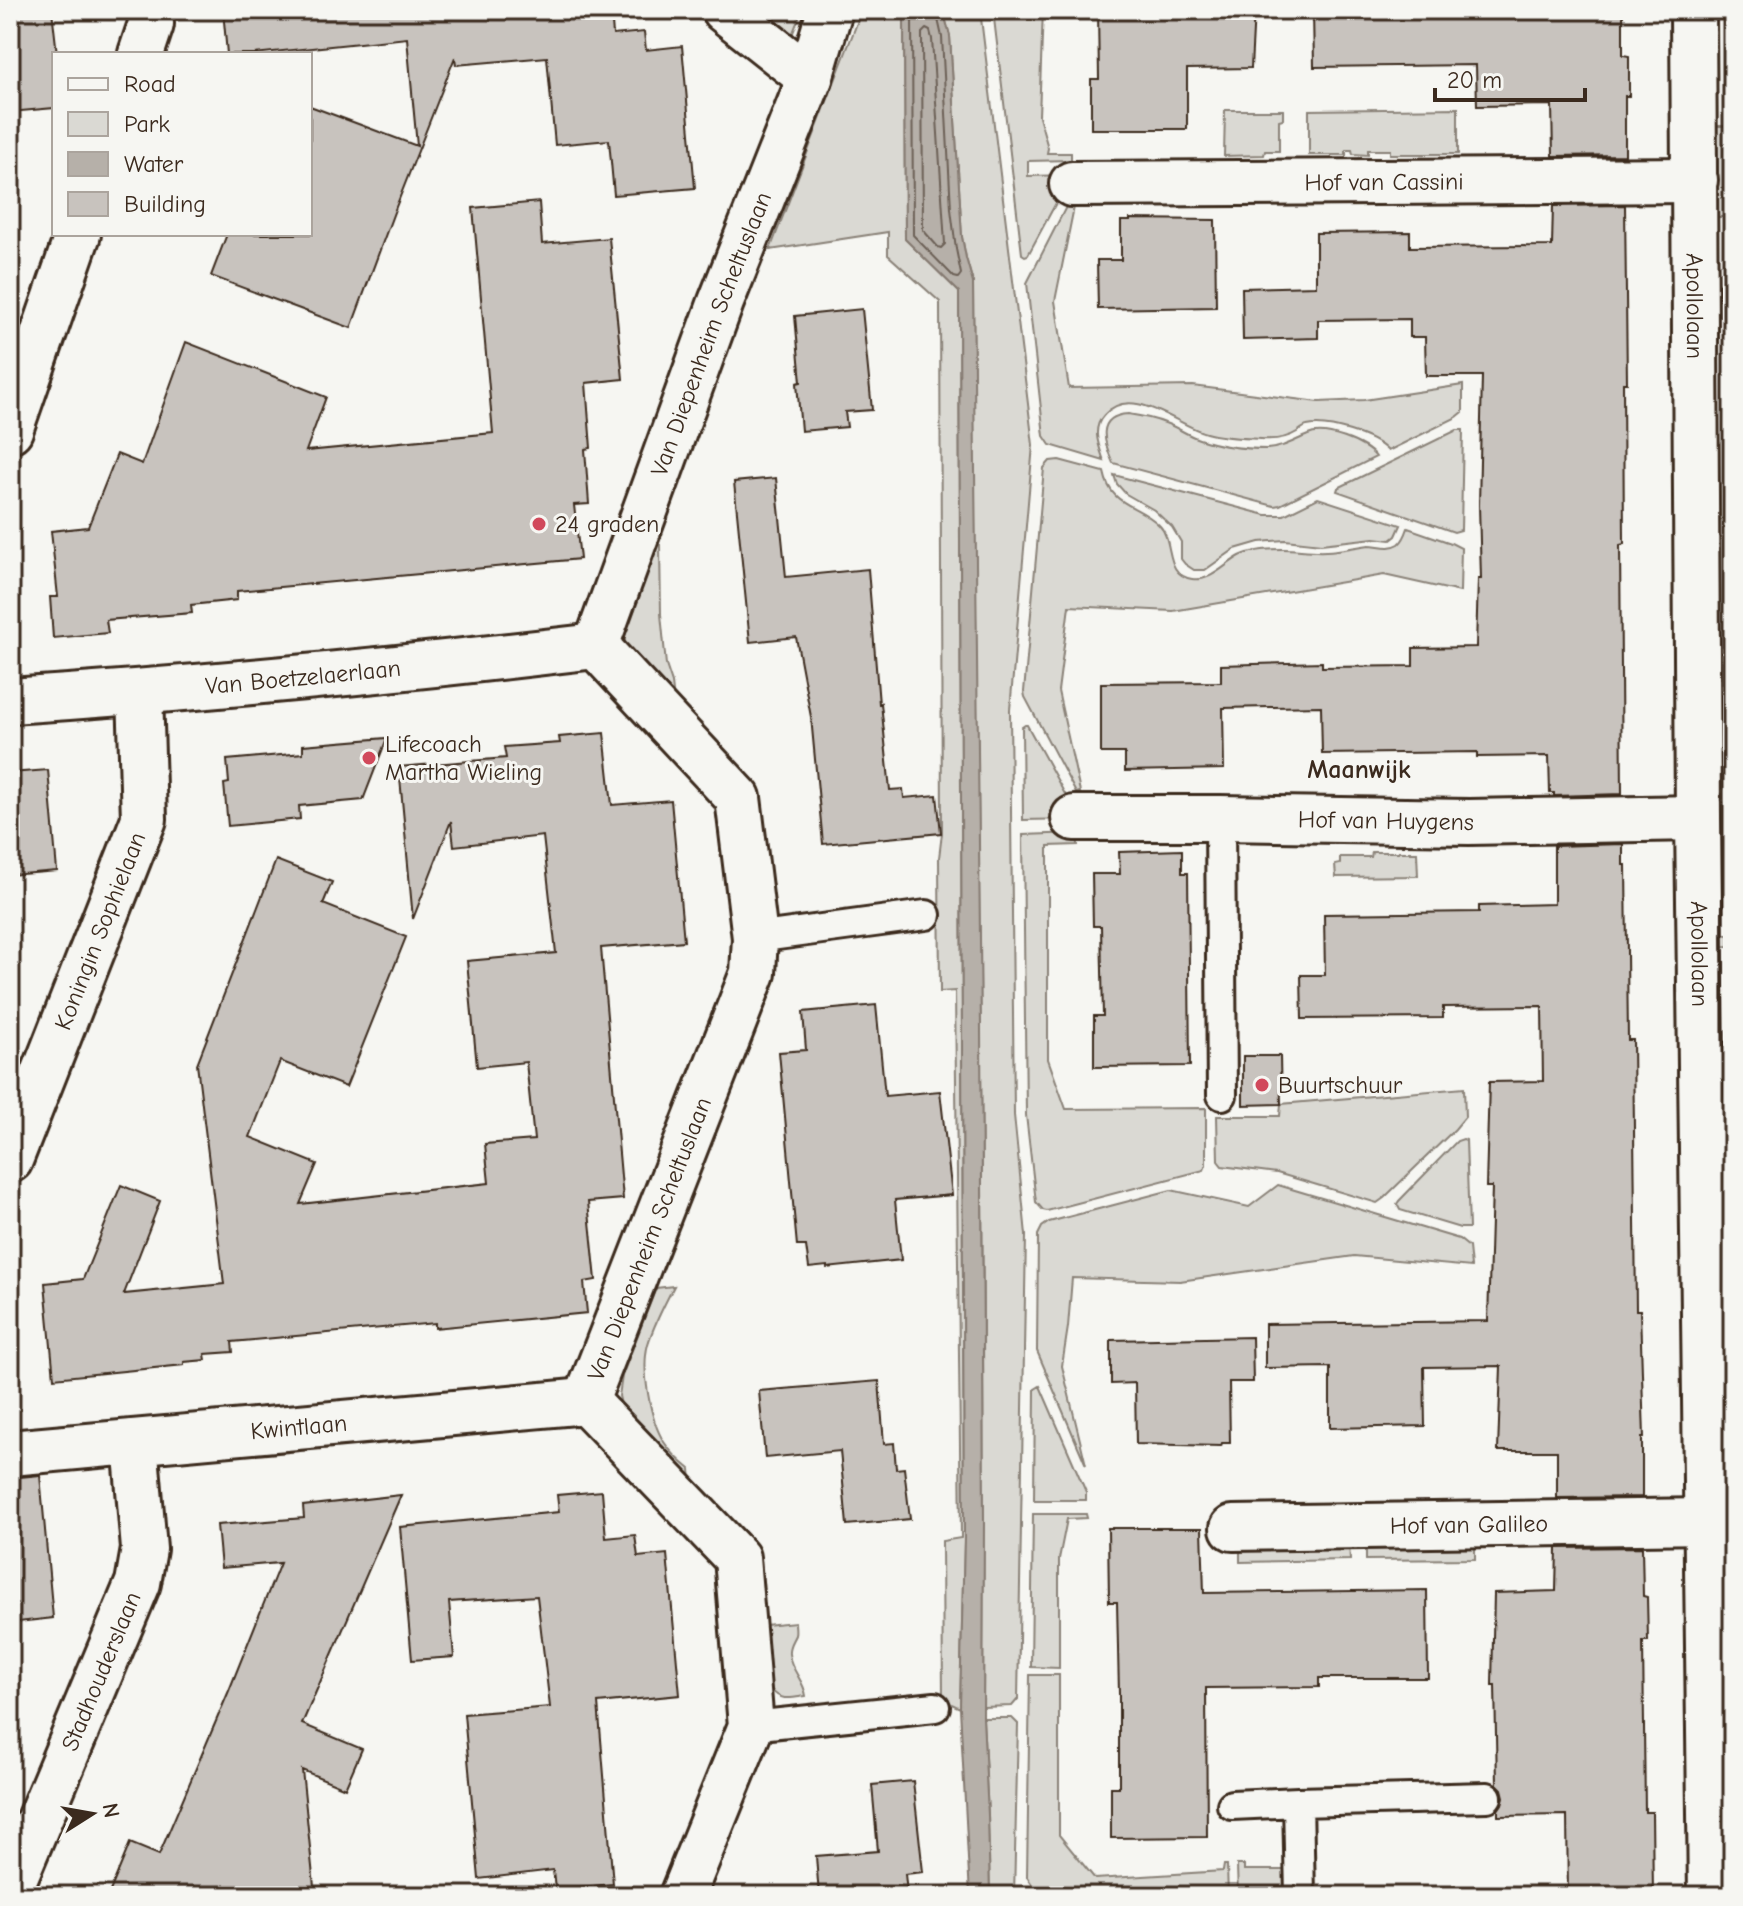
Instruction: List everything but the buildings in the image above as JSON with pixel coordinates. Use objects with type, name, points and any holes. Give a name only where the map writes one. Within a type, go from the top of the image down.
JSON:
[{"type":"street","points":[[142,52],[151,24],[150,10]]},
{"type":"street","points":[[724,10],[810,78]]},
{"type":"street","name":"Van Diepenheim Scheltuslaan","points":[[682,1896],[751,1726],[737,1558],[586,1401],[753,973],[755,938],[738,798],[596,646],[721,302],[810,78],[830,10]]},
{"type":"street","name":"Apollolaan","points":[[1693,10],[1698,818],[1711,1896]]},
{"type":"street","name":"Hof van Cassini","points":[[1072,184],[1695,180]]},
{"type":"street","points":[[10,430],[77,236]]},
{"type":"street","name":"Van Boetzelaerlaan","points":[[10,701],[140,692],[596,646]]},
{"type":"street","name":"Koningin Sophielaan","points":[[10,1160],[144,819],[140,692]]},
{"type":"street","name":"Hof van Huygens","points":[[1074,818],[1469,822],[1698,818]]},
{"type":"street","name":"Kwintlaan","points":[[10,1453],[586,1401]]},
{"type":"street","name":"Stadhouderslaan","points":[[10,1889],[138,1583],[144,1549],[135,1442]]},
{"type":"street","name":"Hof van Galileo","points":[[1233,1528],[1707,1521]]},
{"type":"lane","points":[[1220,818],[1222,1095]]},
{"type":"lane","points":[[755,938],[926,915]]},
{"type":"lane","points":[[751,1726],[935,1707]]},
{"type":"lane","points":[[1232,1805],[1487,1797]]},
{"type":"lane","points":[[1298,1802],[1300,1896]]},
{"type":"green space","points":[[743,10],[802,10],[792,35]]},
{"type":"green space","points":[[862,10],[904,10],[905,239],[959,292],[964,1539],[960,1708],[943,1700],[942,1541],[961,1538],[955,991],[940,992],[940,302],[888,255],[888,232],[770,250]]},
{"type":"green space","points":[[943,10],[980,10],[1033,445],[1010,710],[1014,1115],[1026,1235],[1018,1699],[1012,1706],[983,1707],[982,1173],[973,283],[962,237],[950,36]]},
{"type":"green space","points":[[993,10],[1043,10],[1039,116],[1047,153],[1071,153],[1071,160],[1028,161],[1028,176],[1071,175],[1025,256],[1022,254]]},
{"type":"green space","points":[[1458,108],[1458,154],[1390,154],[1390,150],[1368,150],[1368,155],[1346,150],[1346,155],[1309,155],[1309,110]]},
{"type":"green space","points":[[1225,110],[1283,110],[1283,119],[1279,120],[1279,151],[1265,151],[1264,155],[1224,156]]},
{"type":"green space","points":[[1707,126],[1733,126],[1733,217],[1708,217]]},
{"type":"green space","points":[[1071,197],[1075,202],[1055,301],[1069,388],[1193,386],[1319,402],[1364,400],[1463,385],[1463,412],[1388,451],[1362,435],[1327,426],[1306,426],[1289,436],[1275,439],[1213,435],[1154,409],[1127,403],[1115,406],[1100,420],[1097,438],[1104,461],[1050,445],[1044,436],[1027,283]]},
{"type":"green space","points":[[1128,414],[1160,421],[1207,441],[1241,448],[1273,448],[1308,435],[1324,433],[1344,438],[1376,457],[1274,506],[1113,463],[1105,439],[1106,425],[1118,416]]},
{"type":"green space","points":[[1457,430],[1463,430],[1461,530],[1454,532],[1337,491],[1338,488]]},
{"type":"green space","points":[[1059,460],[1104,472],[1119,499],[1159,525],[1177,571],[1192,579],[1212,575],[1240,556],[1255,551],[1331,551],[1369,545],[1392,547],[1401,542],[1408,528],[1461,548],[1460,592],[1384,575],[1173,611],[1069,606],[1058,691],[1080,792],[1076,793],[1024,692],[1044,468],[1050,461]]},
{"type":"green space","points":[[1114,475],[1266,515],[1284,515],[1318,498],[1401,525],[1391,540],[1374,538],[1321,544],[1285,540],[1259,542],[1235,549],[1205,570],[1194,570],[1181,559],[1181,542],[1172,527],[1154,510],[1126,494]]},
{"type":"green space","points":[[657,545],[660,545],[661,614],[666,665],[675,710],[625,652],[625,629]]},
{"type":"green space","points":[[1025,725],[1076,819],[1023,820],[1022,727]]},
{"type":"green space","points":[[1708,759],[1709,766],[1733,766],[1733,905],[1710,906],[1710,911],[1717,911],[1717,929],[1710,929],[1710,934],[1733,935],[1733,946],[1711,947],[1711,953],[1703,947],[1701,765],[1703,760]]},
{"type":"green space","points":[[1077,833],[1078,845],[1048,846],[1048,1059],[1066,1109],[1206,1108],[1206,1165],[1204,1170],[1047,1211],[1036,1202],[1026,1115],[1023,835]]},
{"type":"green space","points":[[1372,852],[1417,852],[1418,876],[1336,877],[1335,865],[1340,864],[1340,857],[1371,857]]},
{"type":"green space","points":[[1464,1088],[1465,1117],[1377,1203],[1277,1173],[1222,1166],[1218,1161],[1217,1116],[1280,1116],[1281,1104]]},
{"type":"green space","points":[[1466,1140],[1469,1228],[1400,1210],[1399,1201],[1457,1141]]},
{"type":"green space","points":[[1278,1185],[1459,1239],[1469,1247],[1471,1267],[1354,1256],[1180,1281],[1072,1278],[1062,1366],[1086,1465],[1037,1351],[1038,1235],[1042,1227],[1049,1222],[1171,1190],[1249,1207]]},
{"type":"green space","points":[[674,1286],[648,1344],[646,1380],[659,1432],[670,1450],[690,1469],[691,1481],[622,1409],[619,1396],[622,1376],[656,1288]]},
{"type":"green space","points":[[1040,1386],[1086,1492],[1086,1500],[1034,1500],[1035,1389]]},
{"type":"green space","points":[[1732,1468],[1732,1574],[1728,1573],[1726,1472]]},
{"type":"green space","points":[[1033,1514],[1086,1514],[1087,1518],[1067,1519],[1059,1559],[1059,1668],[1031,1667]]},
{"type":"green space","points":[[1475,1542],[1475,1559],[1366,1560],[1366,1543]]},
{"type":"green space","points":[[1349,1543],[1350,1560],[1240,1562],[1240,1544]]},
{"type":"green space","points":[[795,1622],[789,1654],[806,1696],[787,1698],[778,1696],[771,1689],[765,1625]]},
{"type":"green space","points":[[1030,1675],[1059,1675],[1059,1835],[1095,1879],[1223,1871],[1224,1865],[1227,1865],[1228,1896],[1040,1896],[1027,1877]]},
{"type":"green space","points":[[983,1718],[1012,1718],[1018,1724],[1014,1896],[990,1896]]},
{"type":"green space","points":[[1237,1865],[1244,1865],[1244,1870],[1287,1870],[1287,1896],[1238,1896]]},
{"type":"water","points":[[904,10],[943,10],[950,36],[962,237],[973,283],[981,1030],[983,1718],[990,1896],[970,1896],[960,1708],[964,1538],[959,292],[905,239]]},
{"type":"place","name":"24 graden","points":[[539,524]]},
{"type":"place","name":"Lifecoach Martha Wieling","points":[[369,758]]},
{"type":"place","name":"Buurtschuur","points":[[1262,1085]]},
{"type":"district","name":"Maanwijk","points":[[1359,770]]}]
